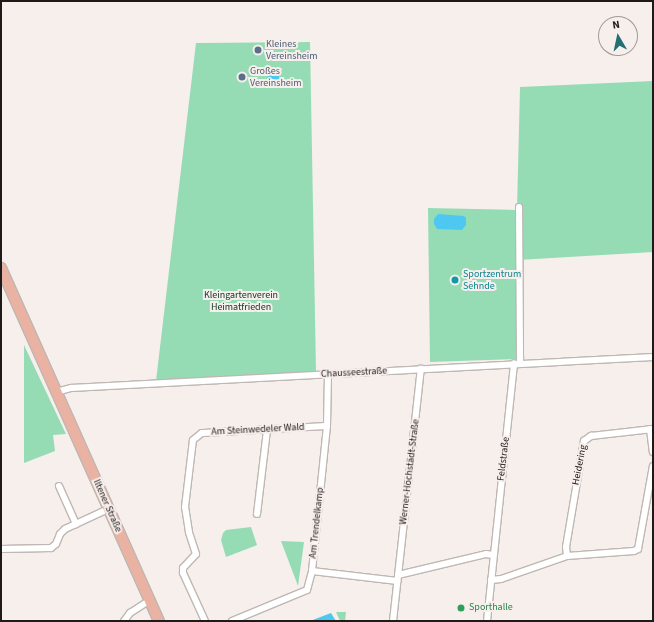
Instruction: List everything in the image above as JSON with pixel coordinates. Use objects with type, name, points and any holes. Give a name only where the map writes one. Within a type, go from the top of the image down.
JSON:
[{"type":"main road","name":"Iltener Straße","points":[[1,268],[159,621]]},
{"type":"street","name":"Feldstraße","points":[[487,621],[493,555],[517,363],[518,207]]},
{"type":"street","name":"Chausseestraße","points":[[56,392],[71,388],[653,356]]},
{"type":"street","name":"Werner-Höchstädt-Straße","points":[[393,621],[421,369]]},
{"type":"street","name":"Am Trendelkamp","points":[[232,621],[302,594],[308,590],[312,571],[327,426],[328,374]]},
{"type":"street","name":"Am Steinwedeler Wald","points":[[205,621],[183,572],[183,568],[196,554],[189,532],[185,507],[193,440],[202,433],[327,426]]},
{"type":"street","name":"Heidering","points":[[567,556],[566,546],[584,441],[591,436],[652,429],[653,452]]},
{"type":"street","points":[[257,514],[267,430]]},
{"type":"street","points":[[491,580],[501,579],[567,556],[634,551],[638,549],[653,466]]},
{"type":"street","points":[[59,486],[76,524]]},
{"type":"street","points":[[1,549],[51,548],[56,544],[60,534],[65,529],[108,509]]},
{"type":"street","points":[[312,571],[398,578],[448,563],[486,554],[493,555]]},
{"type":"street","points":[[124,621],[130,613],[150,600]]},
{"type":"green space","name":"Kleingartenverein Heimatfrieden","points":[[310,42],[316,371],[156,381],[196,43]]},
{"type":"green space","points":[[653,81],[653,252],[518,260],[516,359],[430,362],[428,208],[517,210],[520,87]]},
{"type":"green space","points":[[24,345],[66,434],[53,435],[55,451],[24,463]]},
{"type":"green space","points":[[251,527],[257,545],[226,557],[221,540],[223,533],[226,530]]},
{"type":"green space","points":[[281,541],[304,542],[298,586]]},
{"type":"green space","points":[[336,612],[346,612],[345,621],[340,621]]},
{"type":"water","points":[[268,75],[279,76],[281,81],[275,82],[267,78]]},
{"type":"water","points":[[438,214],[464,216],[466,218],[466,225],[462,230],[437,229],[434,224],[434,219]]},
{"type":"water","points":[[331,613],[336,621],[310,621]]},
{"type":"place","name":"Kleines Vereinsheim","points":[[258,50]]},
{"type":"place","name":"Großes Vereinsheim","points":[[242,77]]},
{"type":"place","name":"Sportzentrum Sehnde","points":[[455,280]]},
{"type":"place","name":"Sporthalle","points":[[461,608]]}]
